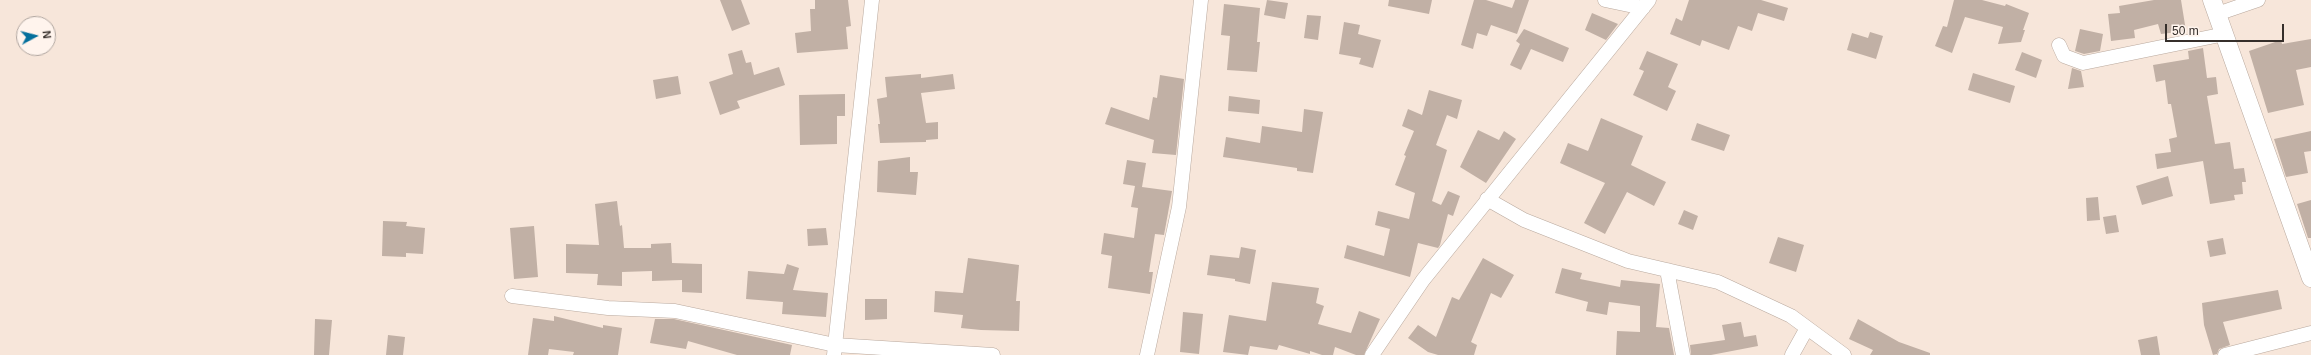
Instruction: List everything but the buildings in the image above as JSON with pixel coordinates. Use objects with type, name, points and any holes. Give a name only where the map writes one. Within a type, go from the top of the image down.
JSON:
[{"type":"street","points":[[835,350],[872,0]]},
{"type":"street","points":[[1147,355],[1179,207],[1201,0]]},
{"type":"street","points":[[1604,0],[1646,4]]},
{"type":"street","points":[[2258,0],[2215,7],[2226,34],[2278,191],[2311,278]]},
{"type":"street","points":[[1372,355],[1423,280],[1646,4]]},
{"type":"street","points":[[2059,45],[2064,56],[2083,63],[2226,34]]},
{"type":"street","points":[[1487,199],[1524,220],[1628,261],[1718,282],[1792,316],[1844,355]]},
{"type":"street","points":[[1667,270],[1683,355]]},
{"type":"street","points":[[512,296],[608,308],[675,311],[835,350],[993,355]]},
{"type":"street","points":[[1792,355],[1807,328]]},
{"type":"street","points":[[2234,354],[2311,333]]}]
